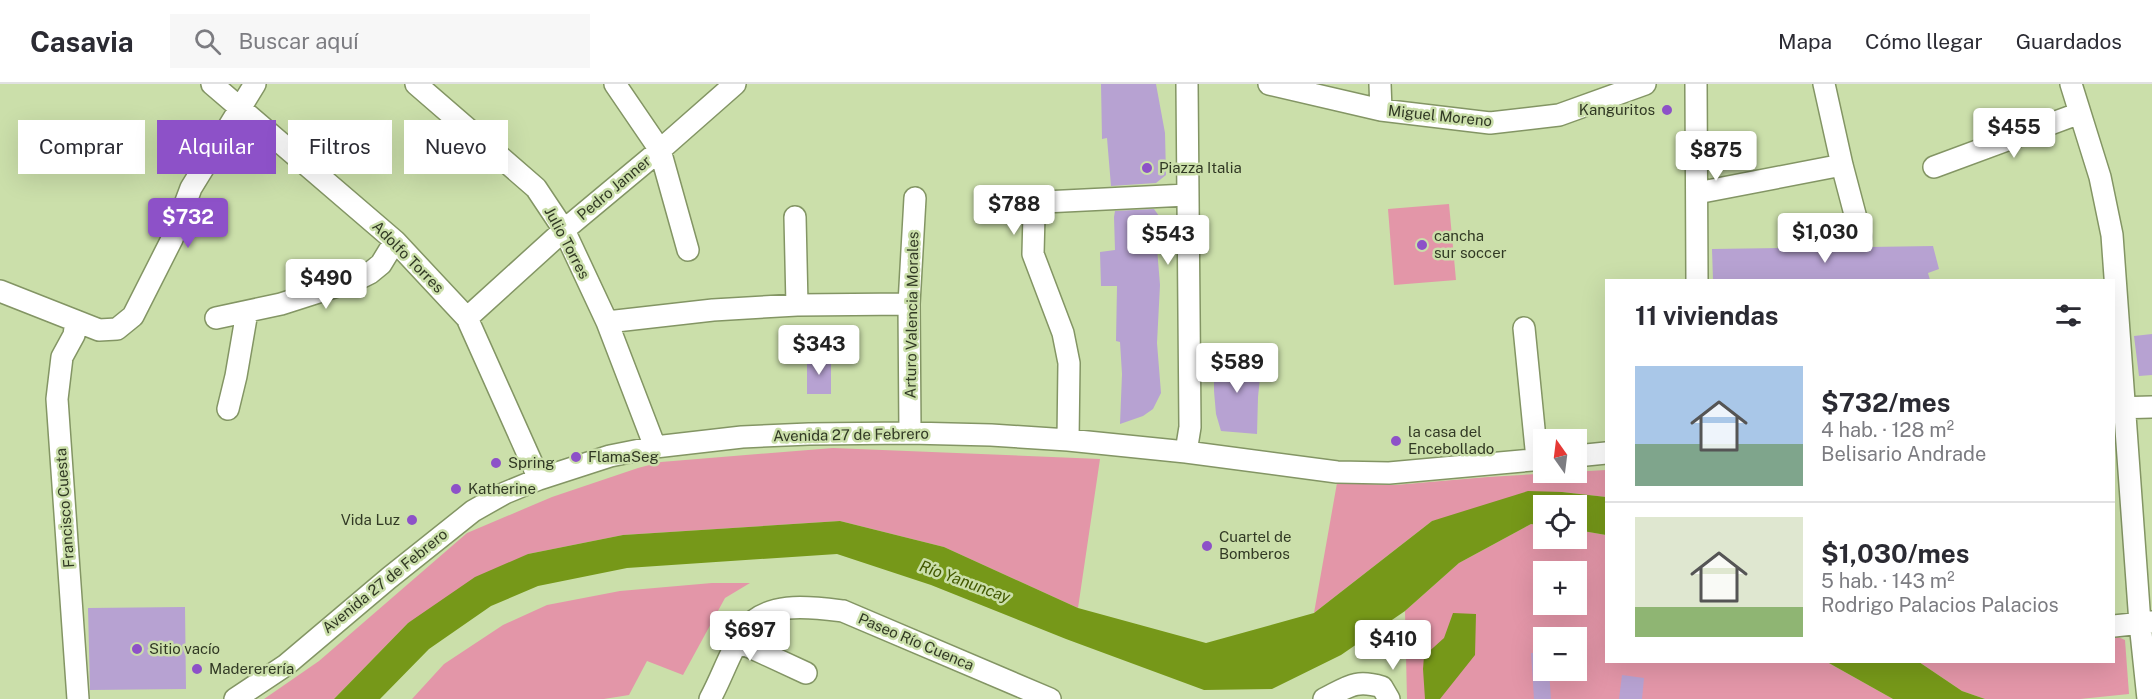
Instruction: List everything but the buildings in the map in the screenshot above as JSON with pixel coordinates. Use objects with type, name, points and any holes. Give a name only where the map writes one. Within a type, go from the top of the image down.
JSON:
[{"type":"street","name":"Adolfo Torres","points":[[212,84],[395,241],[467,318],[539,479]]},
{"type":"street","points":[[0,291],[99,330],[117,329],[133,316],[171,239],[191,188],[255,84]]},
{"type":"street","name":"Julio Torres","points":[[416,84],[536,188],[564,230],[607,322],[656,447]]},
{"type":"street","points":[[615,84],[660,150],[688,250]]},
{"type":"street","name":"Pedro Janner","points":[[467,318],[564,230],[735,84]]},
{"type":"street","points":[[1186,452],[1190,427],[1187,84]]},
{"type":"street","name":"Miguel Moreno","points":[[1269,84],[1381,110],[1490,123],[1559,115],[1645,84]]},
{"type":"street","points":[[1380,84],[1381,110]]},
{"type":"street","points":[[1696,84],[1697,279]]},
{"type":"street","points":[[1824,84],[1861,237]]},
{"type":"street","points":[[2071,84],[2100,177],[2112,235],[2114,279]]},
{"type":"street","points":[[1934,167],[2080,113]]},
{"type":"street","points":[[1697,193],[1842,165]]},
{"type":"street","points":[[1068,440],[1069,363],[1063,333],[1033,254],[1034,214],[1044,202],[1187,195]]},
{"type":"street","name":"Arturo Valencia Morales","points":[[910,433],[909,304],[915,198]]},
{"type":"street","points":[[795,217],[797,305]]},
{"type":"street","points":[[216,318],[281,304],[356,280],[381,264],[395,241]]},
{"type":"street","points":[[607,322],[713,310],[797,305],[909,304]]},
{"type":"street","points":[[2115,309],[2119,407],[2146,622],[2145,668],[2148,699]]},
{"type":"street","points":[[228,409],[247,312]]},
{"type":"street","name":"Francisco Cuesta","points":[[76,321],[74,335],[62,357],[57,399],[78,699]]},
{"type":"street","points":[[1524,328],[1536,429]]},
{"type":"street","points":[[2119,407],[2152,407]]},
{"type":"street","name":"Avenida 27 de Febrero","points":[[235,699],[286,665],[363,599],[473,511],[505,493],[539,479],[610,456],[656,447],[741,437],[910,433],[1068,440],[1186,452],[1337,472],[1389,472],[1533,460]]},
{"type":"street","points":[[1587,455],[1605,453]]},
{"type":"street","name":"Paseo Río Cuenca","points":[[739,642],[744,631],[757,618],[777,609],[812,607],[843,611],[1050,699]]},
{"type":"street","points":[[2115,626],[2146,622]]},
{"type":"street","points":[[713,698],[739,642],[806,673]]},
{"type":"street","points":[[1324,699],[1350,686],[1366,682],[1382,687],[1389,699]]},
{"type":"shaded area","name":"cancha sur soccer","points":[[1449,204],[1456,280],[1394,285],[1388,209]]},
{"type":"shaded area","points":[[833,448],[1100,459],[1078,608],[944,547],[840,521],[623,535],[528,554],[408,623],[334,699],[264,699],[319,661],[467,533],[552,497],[661,462]]},
{"type":"shaded area","points":[[1605,470],[1605,497],[1562,492],[1533,495],[1533,498],[1432,521],[1314,613],[1337,483],[1395,485],[1533,474],[1533,483],[1587,483],[1587,471]]},
{"type":"shaded area","points":[[1531,524],[1533,524],[1533,549],[1587,549],[1587,532],[1605,535],[1605,663],[1829,663],[1893,699],[1407,699],[1405,611],[1459,563]]},
{"type":"shaded area","points":[[712,583],[750,583],[725,598],[683,675],[647,661],[629,695],[604,699],[412,699],[444,664],[503,625],[547,605],[620,591]]},
{"type":"shaded area","points":[[2115,635],[2125,640],[2129,694],[2080,699],[1985,699],[1962,691],[1920,663],[2115,663]]},
{"type":"water","name":"Río Yanuncay","points":[[1528,491],[1562,492],[1605,497],[1605,535],[1587,532],[1587,495],[1533,495],[1533,524],[1459,563],[1405,611],[1341,655],[1272,689],[1204,690],[1066,639],[931,585],[837,554],[627,568],[538,586],[491,606],[429,649],[380,699],[334,699],[408,623],[475,577],[528,554],[623,535],[840,521],[944,547],[1078,608],[1206,643],[1314,613],[1432,521]]},
{"type":"water","points":[[1453,613],[1476,614],[1475,655],[1440,699],[1425,699],[1424,656],[1444,638]]},
{"type":"water","points":[[1829,663],[1920,663],[1962,691],[1985,699],[1893,699]]},
{"type":"place","name":"Kanguritos","points":[[1667,110]]},
{"type":"place","name":"Piazza Italia","points":[[1147,168]]},
{"type":"place","name":"cancha sur soccer","points":[[1422,245]]},
{"type":"place","name":"la casa del Encebollado","points":[[1396,441]]},
{"type":"place","name":"FlamaSeg","points":[[576,457]]},
{"type":"place","name":"Spring","points":[[496,463]]},
{"type":"place","name":"Katherine","points":[[456,489]]},
{"type":"place","name":"Vida Luz","points":[[412,520]]},
{"type":"place","name":"Cuartel de Bomberos","points":[[1207,546]]},
{"type":"place","name":"Sitio vacío","points":[[137,649]]},
{"type":"place","name":"Madererería","points":[[197,669]]}]
